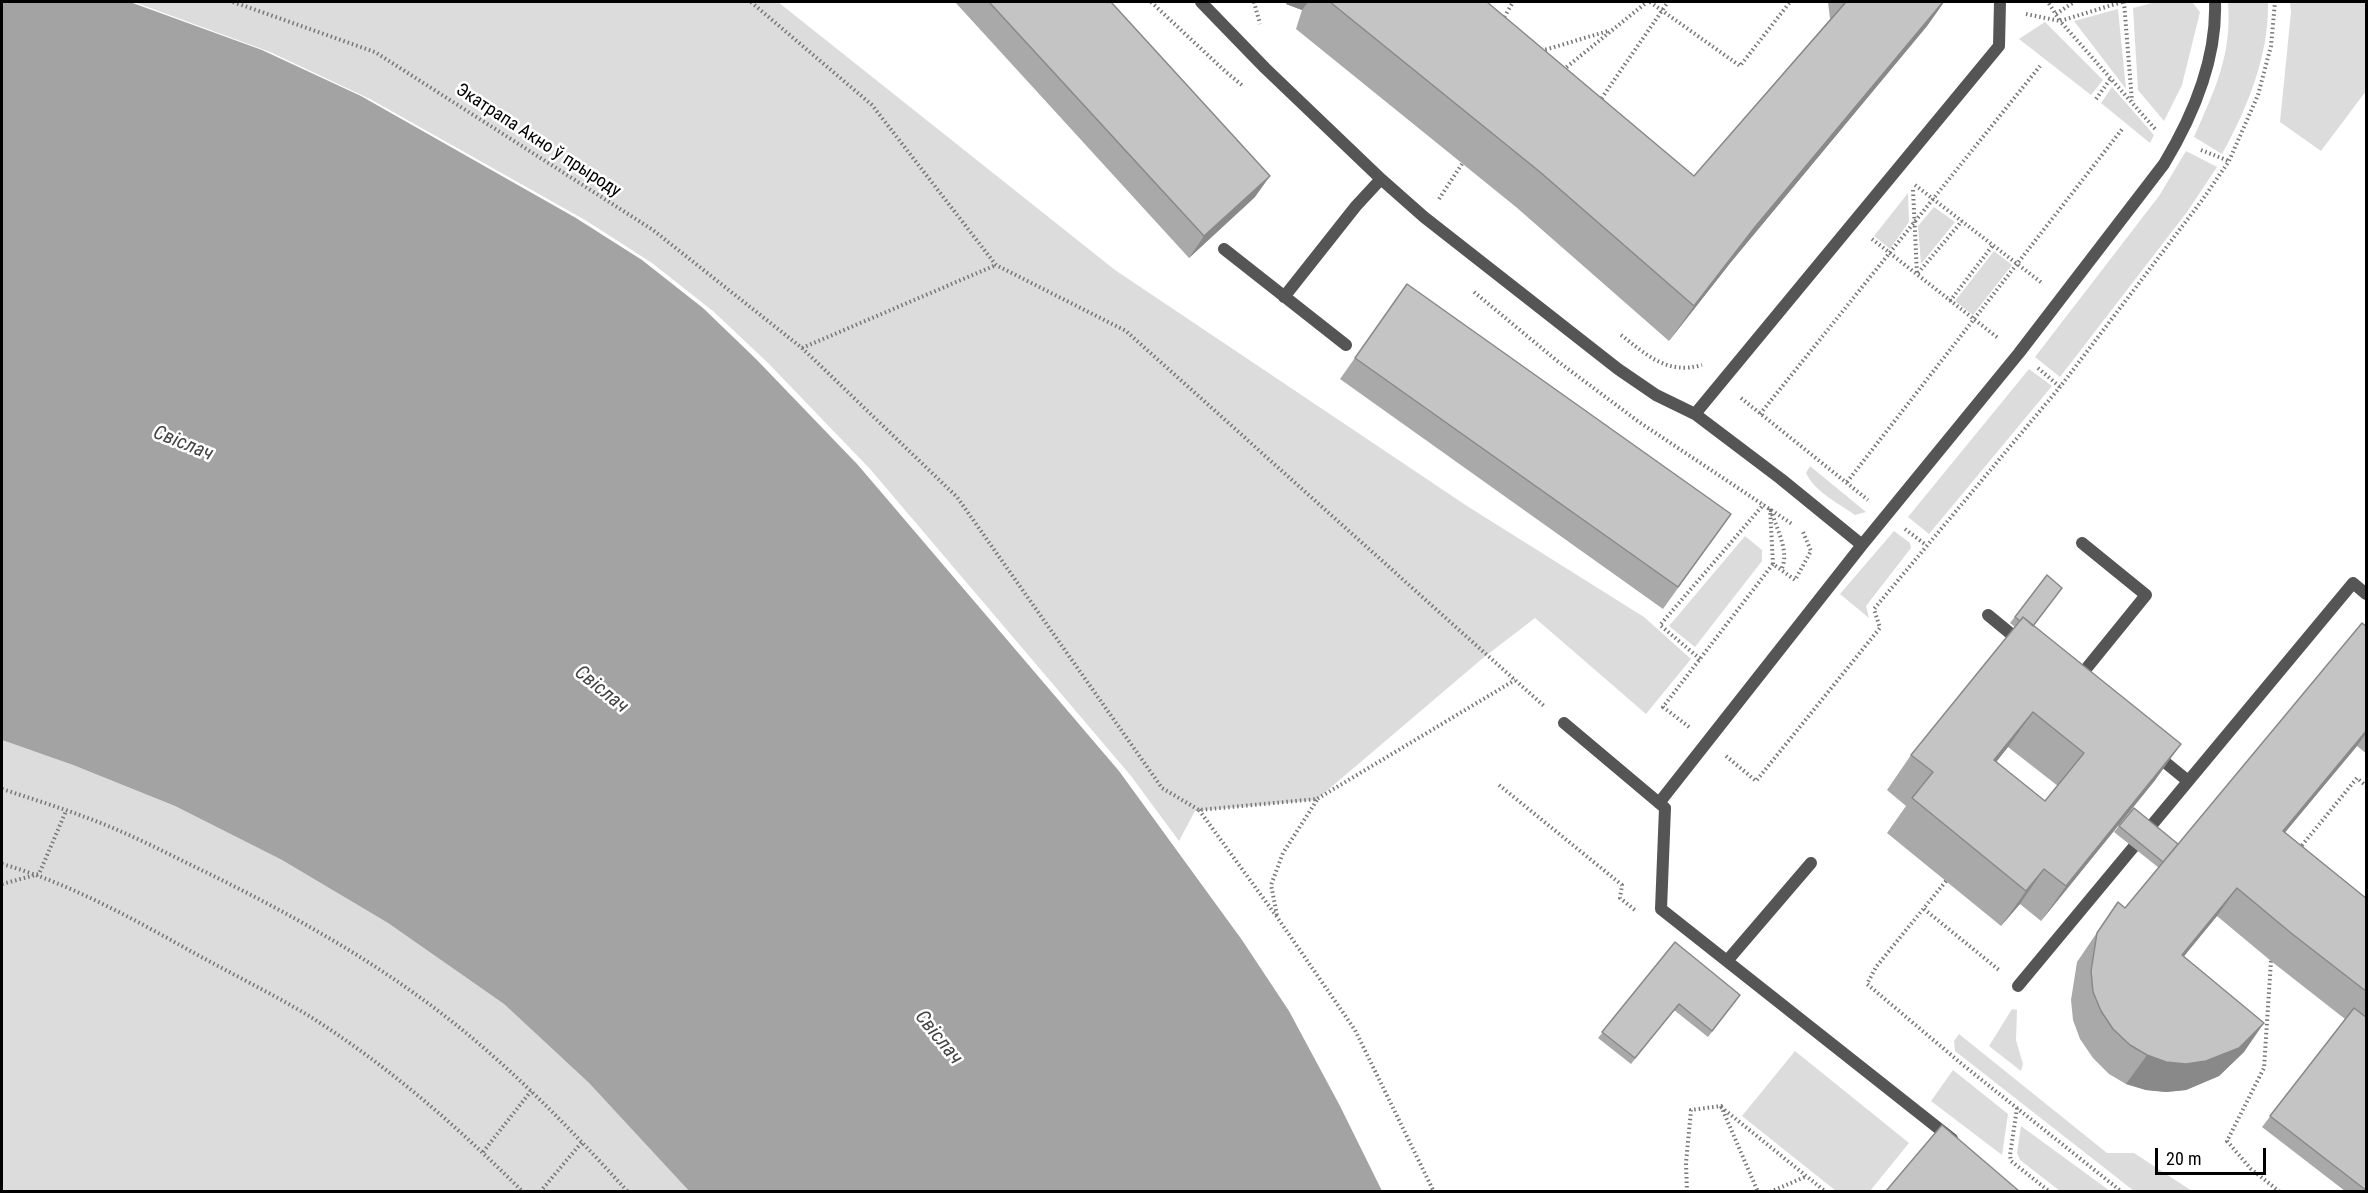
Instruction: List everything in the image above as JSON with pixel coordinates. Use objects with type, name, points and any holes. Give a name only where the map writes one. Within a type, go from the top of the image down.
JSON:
[{"type":"lane","points":[[1202,2],[1265,68],[1424,217],[1618,369],[1656,395],[1695,414],[1781,479],[1862,545]]},
{"type":"lane","points":[[1216,15],[1221,2]]},
{"type":"lane","points":[[1695,414],[1999,46],[2000,2]]},
{"type":"lane","points":[[1659,803],[1862,545],[2019,353],[2164,164],[2188,117],[2211,50],[2215,2]]},
{"type":"lane","points":[[1284,297],[1356,206],[1381,179]]},
{"type":"lane","points":[[1224,249],[1346,345]]},
{"type":"lane","points":[[2073,686],[2146,595],[2082,543]]},
{"type":"lane","points":[[2018,986],[2353,583],[2367,594]]},
{"type":"lane","points":[[1988,615],[2030,650]]},
{"type":"lane","points":[[1564,723],[1665,808],[1661,909],[1962,1147]]},
{"type":"lane","points":[[2143,745],[2188,782]]},
{"type":"lane","points":[[1727,961],[1811,863]]},
{"type":"path","name":"Экатрапа Акно ў прыроду","points":[[233,2],[375,52],[653,230],[802,348],[957,497],[1162,788],[1199,810]]},
{"type":"path","points":[[751,2],[872,105],[996,265],[1126,331],[1564,723]]},
{"type":"path","points":[[1151,2],[1226,72],[1247,88],[1265,68]]},
{"type":"path","points":[[1493,18],[1500,24],[1513,2]]},
{"type":"path","points":[[1560,73],[1648,2],[1740,66],[1790,2]]},
{"type":"path","points":[[1591,97],[1599,103],[1668,2]]},
{"type":"path","points":[[2048,2],[2060,21],[2157,131],[2229,161]]},
{"type":"path","points":[[2056,14],[2074,2]]},
{"type":"path","points":[[2018,12],[2060,21],[2123,2],[2132,102]]},
{"type":"path","points":[[1770,508],[1773,564],[1663,707],[1756,781],[1880,628],[1874,609],[2060,387],[2203,199],[2229,161],[2258,95],[2271,46],[2275,2]]},
{"type":"path","points":[[1542,59],[1534,53],[1612,30]]},
{"type":"path","points":[[1760,414],[2040,66]]},
{"type":"path","points":[[1555,69],[1568,79]]},
{"type":"path","points":[[2096,99],[2111,78]]},
{"type":"path","points":[[1847,482],[2124,128]]},
{"type":"path","points":[[1439,199],[1462,164]]},
{"type":"path","points":[[1912,183],[2046,287]]},
{"type":"path","points":[[1905,192],[1912,183]]},
{"type":"path","points":[[1912,183],[1917,274]]},
{"type":"path","points":[[1431,192],[1448,206]]},
{"type":"path","points":[[1917,274],[1962,221]]},
{"type":"path","points":[[1870,237],[2003,342]]},
{"type":"path","points":[[1950,301],[1993,245]]},
{"type":"path","points":[[802,348],[996,265]]},
{"type":"path","points":[[1466,285],[1556,360],[1639,422],[1804,533],[1811,551],[1795,580],[1773,564]]},
{"type":"path","points":[[1614,331],[1652,358],[1675,369],[1700,366],[1707,362]]},
{"type":"path","points":[[1700,366],[1926,545]]},
{"type":"path","points":[[1700,659],[1660,625],[1764,504]]},
{"type":"path","points":[[1770,508],[1785,555],[1785,563],[1781,570]]},
{"type":"path","points":[[1199,810],[1317,799],[1515,680]]},
{"type":"path","points":[[2296,853],[2357,778],[2367,786]]},
{"type":"path","points":[[2,789],[113,828],[284,912],[369,963],[438,1010],[531,1091],[628,1191]]},
{"type":"path","points":[[1278,917],[1271,885],[1283,853],[1317,799]]},
{"type":"path","points":[[1199,810],[1278,917],[1355,1030],[1434,1191]]},
{"type":"path","points":[[39,874],[66,811]]},
{"type":"path","points":[[2,864],[39,874],[153,930],[306,1015],[412,1088],[524,1191]]},
{"type":"path","points":[[2,884],[39,874]]},
{"type":"path","points":[[1946,881],[1876,967],[1867,984],[2122,1191]]},
{"type":"path","points":[[1924,909],[2018,986]]},
{"type":"path","points":[[2271,962],[2264,1068],[2227,1141],[2251,1169],[2280,1191]]},
{"type":"path","points":[[483,1152],[531,1091]]},
{"type":"path","points":[[1721,1106],[1758,1191]]},
{"type":"path","points":[[1687,1191],[1686,1163],[1691,1110],[1721,1106],[1826,1191]]},
{"type":"path","points":[[2017,1108],[2011,1161],[2050,1191]]},
{"type":"path","points":[[540,1191],[582,1142]]},
{"type":"path","points":[[1770,1191],[1808,1176]]},
{"type":"shaded area","points":[[134,2],[778,2],[1115,270],[1467,506],[1644,617],[1691,659],[1646,714],[1535,618],[1483,658],[1316,800],[1195,811],[1179,841],[1131,776],[870,469],[768,363],[714,312],[652,263],[585,220],[370,99],[270,52]]},
{"type":"shaded area","points":[[2156,2],[2192,2],[2200,12],[2182,85],[2164,121],[2138,90],[2133,8]]},
{"type":"shaded area","points":[[2228,2],[2268,2],[2261,61],[2248,99],[2222,154],[2194,137],[2225,56],[2229,21]]},
{"type":"shaded area","points":[[2290,2],[2366,2],[2366,91],[2321,151],[2280,122],[2291,12]]},
{"type":"shaded area","points":[[2118,9],[2126,89],[2074,21]]},
{"type":"shaded area","points":[[2045,22],[2103,80],[2091,95],[2019,39]]},
{"type":"shaded area","points":[[2112,87],[2154,135],[2150,143],[2101,103]]},
{"type":"shaded area","points":[[2186,151],[2217,167],[2187,212],[2060,377],[2035,357],[2159,196]]},
{"type":"shaded area","points":[[1908,193],[1909,222],[1890,249],[1874,236]]},
{"type":"shaded area","points":[[1934,207],[1955,222],[1921,264],[1918,226]]},
{"type":"shaded area","points":[[1994,251],[2012,265],[1973,315],[1955,301]]},
{"type":"shaded area","points":[[2029,369],[2052,386],[1929,534],[1908,517]]},
{"type":"shaded area","points":[[1810,466],[1866,512],[1855,515],[1821,491],[1806,473]]},
{"type":"shaded area","points":[[1894,531],[1910,543],[1911,548],[1866,606],[1869,618],[1840,594]]},
{"type":"shaded area","points":[[1745,536],[1762,550],[1762,561],[1695,647],[1669,626]]},
{"type":"shaded area","points":[[2,740],[73,765],[175,806],[282,860],[388,923],[504,1004],[589,1083],[689,1191],[2,1192]]},
{"type":"shaded area","points":[[2012,1009],[2017,1010],[2016,1040],[2023,1064],[2021,1071],[1989,1046]]},
{"type":"shaded area","points":[[1959,1034],[2107,1153],[2134,1153],[2192,1191],[2134,1191],[1955,1051],[1954,1041]]},
{"type":"shaded area","points":[[1795,1051],[1909,1143],[1870,1191],[1836,1191],[1742,1116]]},
{"type":"shaded area","points":[[1953,1070],[2008,1114],[2002,1155],[1931,1101]]},
{"type":"shaded area","points":[[2021,1126],[2110,1191],[2060,1191],[2020,1160],[2017,1153]]},
{"type":"water","name":"Свіслач","points":[[2,2],[130,2],[262,50],[361,96],[576,218],[642,260],[703,308],[756,359],[858,465],[1119,771],[1242,940],[1289,1011],[1382,1191],[689,1191],[589,1083],[504,1004],[388,923],[282,860],[175,806],[73,765],[2,740]]},
{"type":"building","points":[[989,2],[1111,2],[1270,176],[1204,236]]},
{"type":"building","points":[[1330,2],[1487,2],[1694,176],[1846,2],[1943,2],[1755,227],[1694,306],[1540,172]]},
{"type":"building","points":[[1407,284],[1731,514],[1678,587],[1355,358]]},
{"type":"building","points":[[2047,575],[2062,588],[2033,626],[2023,617],[2020,621],[2015,617]]},
{"type":"building","points":[[2023,617],[2181,744],[2066,886],[2044,869],[2026,891],[1912,798],[1933,772],[1911,755]],"holes":[[[2033,712],[2084,753],[2045,801],[1994,760]]]},
{"type":"building","points":[[2362,623],[2367,627],[2367,730],[2283,831],[2367,899],[2367,992],[2237,888],[2182,955],[2264,1023],[2239,1048],[2206,1061],[2186,1064],[2166,1062],[2147,1055],[2130,1045],[2113,1029],[2101,1011],[2093,992],[2091,971],[2097,933],[2118,902],[2125,908]]},
{"type":"building","points":[[2134,808],[2178,844],[2163,862],[2119,826]]},
{"type":"building","points":[[1675,942],[1740,995],[1712,1031],[1679,1004],[1635,1058],[1602,1032]]},
{"type":"building","points":[[2354,1008],[2367,1018],[2367,1191],[2270,1116]]},
{"type":"building","points":[[1942,1125],[2019,1191],[1886,1191]]}]
